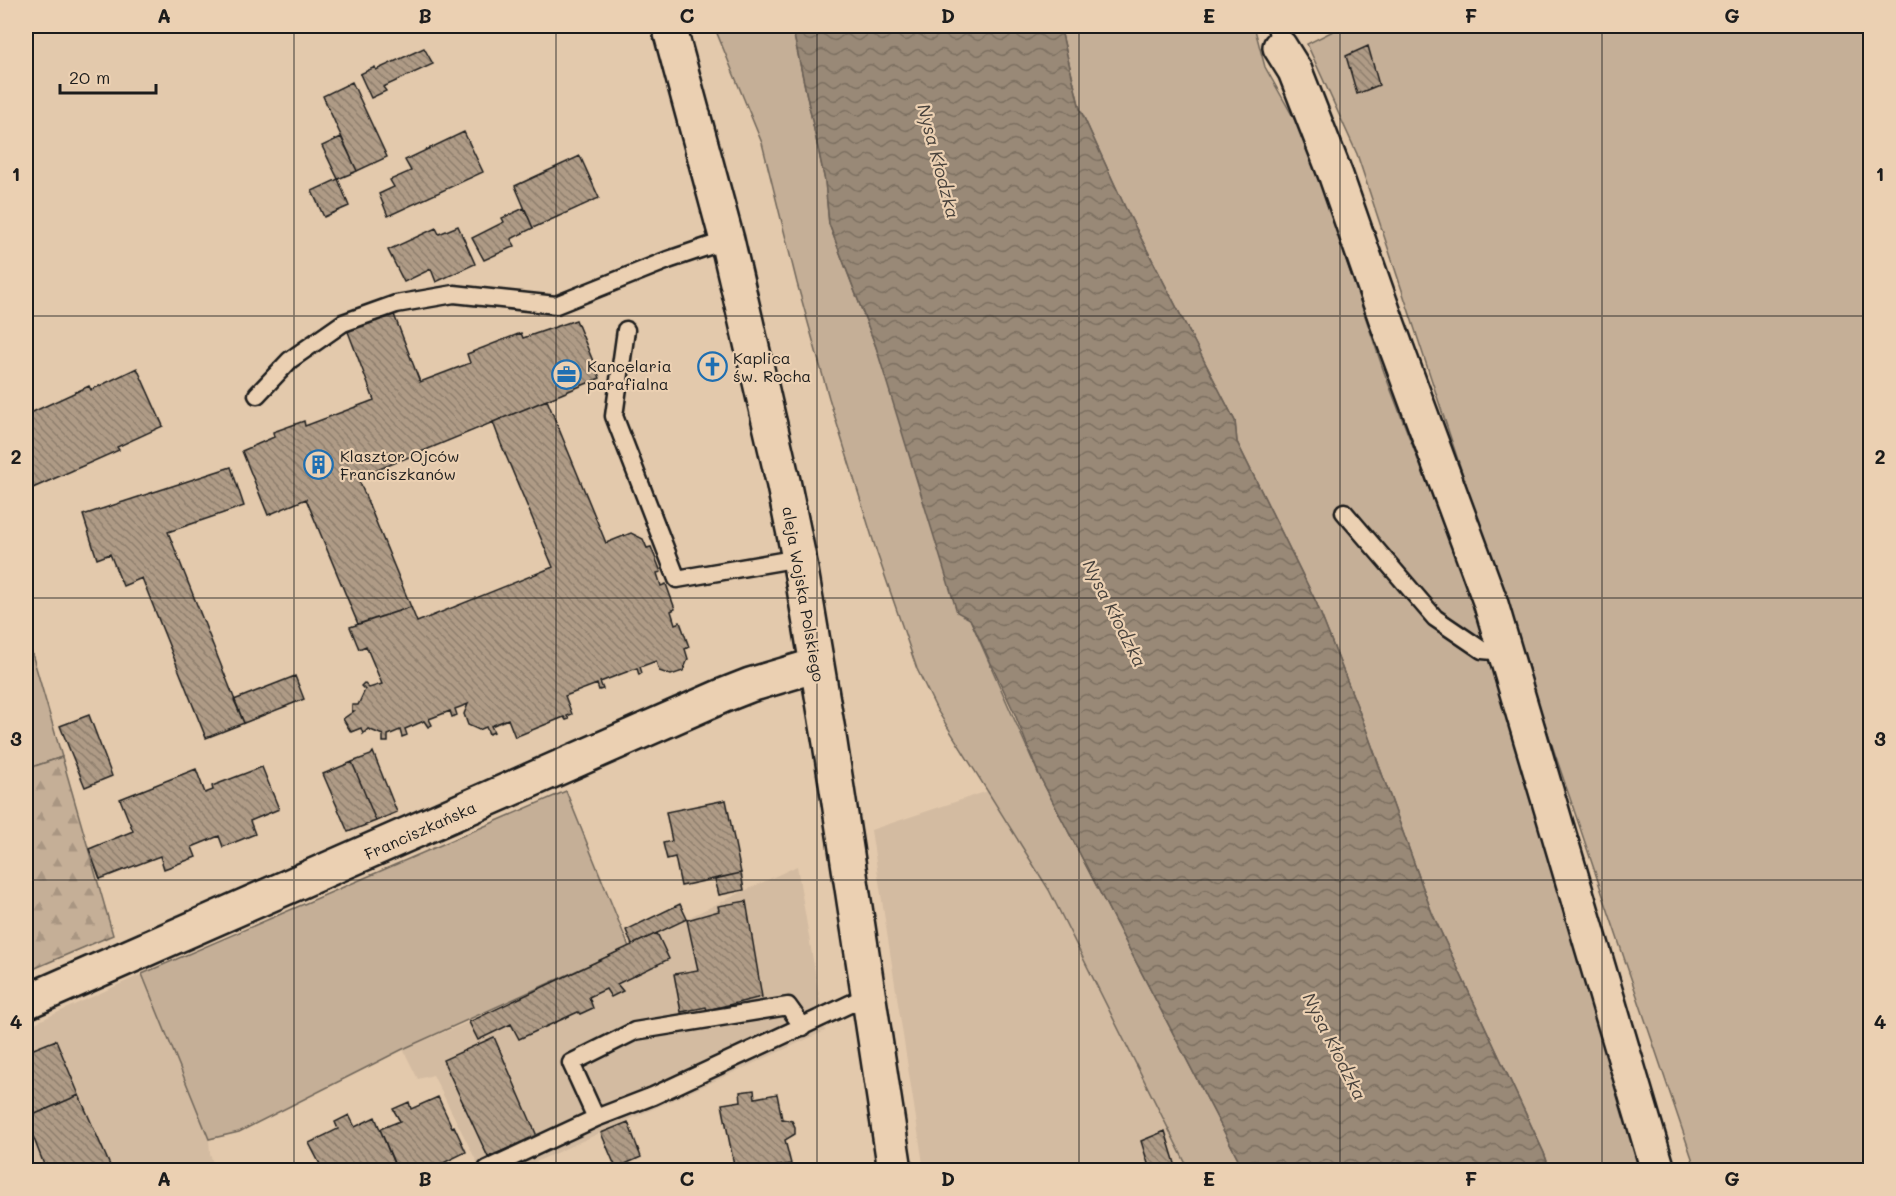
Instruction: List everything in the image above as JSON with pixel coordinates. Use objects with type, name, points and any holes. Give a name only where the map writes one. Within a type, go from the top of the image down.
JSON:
[{"type":"street","name":"aleja Wojska Polskiego","points":[[669,26],[727,240],[799,558],[895,1170]]},
{"type":"street","points":[[1278,36],[1295,71],[1336,176],[1388,325],[1490,601],[1658,1170]]},
{"type":"street","name":"Franciszkańska","points":[[26,1002],[722,696],[817,665]]},
{"type":"lane","points":[[257,395],[290,360],[343,323],[396,304],[454,294],[556,304],[668,260],[727,240]]},
{"type":"lane","points":[[626,330],[614,416],[677,579],[799,558]]},
{"type":"lane","points":[[1344,512],[1435,618],[1482,650],[1505,652]]},
{"type":"lane","points":[[487,1169],[597,1118],[653,1096],[867,996]]},
{"type":"lane","points":[[597,1118],[571,1063],[635,1031],[788,1006],[803,1027]]},
{"type":"shaded area","points":[[988,791],[1049,890],[1189,1170],[924,1170],[871,830]]},
{"type":"shaded area","points":[[797,866],[825,1031],[518,1170],[481,1170],[433,1075],[418,1079],[403,1049],[469,1022]]},
{"type":"shaded area","points":[[142,974],[209,1139],[215,1170],[26,1170],[26,1027]]},
{"type":"green space","points":[[714,26],[792,26],[825,181],[829,224],[876,347],[970,619],[1039,775],[1244,1170],[1189,1170],[1049,890],[937,710],[917,669],[877,553],[829,398],[762,143]]},
{"type":"green space","points":[[1060,26],[1254,26],[1265,67],[1305,138],[1384,372],[1483,628],[1645,1170],[1550,1170],[1432,913],[1363,721],[1316,602],[1237,442],[1235,421],[1125,207],[1080,109]]},
{"type":"green space","points":[[1343,26],[1870,26],[1870,1170],[1696,1170],[1556,757],[1357,154],[1307,44]]},
{"type":"green space","points":[[26,633],[62,757],[26,769]]},
{"type":"green space","points":[[62,757],[113,935],[26,972],[26,769]]},
{"type":"green space","points":[[566,791],[629,947],[403,1049],[239,1132],[209,1139],[142,974]]},
{"type":"water","name":"Nysa Kłodzka","points":[[792,26],[1060,26],[1080,109],[1125,207],[1235,421],[1237,442],[1316,602],[1363,721],[1432,913],[1550,1170],[1244,1170],[1039,775],[1014,712],[970,619],[957,612],[876,347],[829,224],[825,181]]},
{"type":"building","points":[[1368,46],[1379,85],[1357,94],[1346,56]]},
{"type":"building","points":[[424,48],[433,64],[383,87],[386,91],[371,98],[360,74],[375,67],[376,70]]},
{"type":"building","points":[[352,82],[387,157],[357,171],[323,96]]},
{"type":"building","points":[[464,132],[483,172],[388,216],[379,194],[394,187],[390,180],[411,171],[405,160]]},
{"type":"building","points":[[341,137],[357,171],[338,179],[322,146]]},
{"type":"building","points":[[580,156],[599,198],[533,228],[515,186]]},
{"type":"building","points":[[338,179],[349,206],[324,217],[312,191]]},
{"type":"building","points":[[524,208],[533,228],[511,239],[515,246],[484,260],[472,238],[504,222],[502,218]]},
{"type":"building","points":[[458,226],[475,264],[436,282],[431,269],[404,282],[388,250],[436,228],[439,234]]},
{"type":"building","name":"Klasztor Ojców Franciszkanów","points":[[393,312],[420,382],[470,363],[467,354],[521,333],[523,338],[576,320],[600,378],[358,478],[411,607],[358,624],[306,499],[268,515],[242,451],[274,437],[273,432],[304,421],[305,426],[374,400],[347,329]]},
{"type":"building","name":"Kaplica św. Rocha","points":[[719,356],[723,374],[714,377],[707,376],[703,370],[704,363]]},
{"type":"building","points":[[137,368],[163,426],[117,447],[119,450],[26,491],[26,415],[89,386],[91,390]]},
{"type":"building","points":[[547,400],[606,543],[631,533],[643,539],[647,548],[651,547],[661,572],[657,573],[661,586],[666,584],[675,609],[671,611],[675,624],[680,622],[689,647],[685,649],[688,659],[683,671],[671,675],[659,671],[656,661],[640,667],[642,673],[639,675],[637,668],[600,682],[603,689],[599,690],[597,684],[565,696],[572,714],[567,716],[569,719],[566,720],[564,717],[515,737],[508,719],[491,726],[494,732],[489,734],[486,727],[479,730],[468,725],[464,714],[468,704],[455,709],[457,715],[452,717],[450,711],[429,719],[432,725],[428,727],[424,721],[405,729],[407,735],[402,737],[400,730],[388,735],[388,742],[383,742],[383,735],[368,729],[363,734],[361,728],[351,732],[343,719],[354,711],[352,711],[352,705],[358,705],[365,690],[361,686],[364,683],[369,688],[382,684],[366,646],[359,649],[350,627],[411,607],[417,622],[553,567],[493,422]]},
{"type":"building","points":[[231,467],[244,506],[168,532],[244,723],[206,738],[142,578],[123,586],[110,554],[97,559],[83,515]]},
{"type":"building","points":[[295,676],[304,699],[244,723],[234,700]]},
{"type":"building","points":[[89,715],[112,776],[85,787],[60,726]]},
{"type":"building","points":[[373,752],[397,812],[376,821],[352,762],[371,755]]},
{"type":"building","points":[[352,762],[376,821],[348,832],[323,774]]},
{"type":"building","points":[[262,767],[279,809],[250,821],[255,834],[223,847],[219,836],[192,847],[196,857],[164,869],[160,856],[100,879],[89,849],[133,831],[120,799],[196,769],[205,793],[213,790],[212,786]]},
{"type":"building","points":[[726,800],[741,873],[681,886],[675,857],[667,859],[663,843],[672,841],[666,812]]},
{"type":"building","points":[[741,873],[744,890],[719,895],[715,879]]},
{"type":"building","points":[[746,901],[762,997],[707,1010],[706,1007],[681,1012],[674,974],[698,970],[687,920],[719,911],[718,906]]},
{"type":"building","points":[[680,904],[687,919],[632,945],[626,930]]},
{"type":"building","points":[[657,933],[669,959],[617,984],[623,991],[611,997],[606,989],[589,997],[593,1008],[580,1014],[578,1012],[519,1039],[511,1024],[478,1040],[469,1022]]},
{"type":"building","points":[[494,1037],[537,1136],[488,1157],[443,1060]]},
{"type":"building","points":[[56,1040],[79,1095],[26,1118],[26,1052]]},
{"type":"building","points":[[754,1090],[755,1098],[777,1094],[782,1119],[792,1121],[795,1127],[795,1134],[785,1140],[791,1164],[753,1170],[735,1170],[722,1104],[741,1101],[740,1092]]},
{"type":"building","points":[[79,1095],[112,1170],[46,1170],[26,1118]]},
{"type":"building","points":[[438,1097],[466,1152],[429,1170],[397,1170],[380,1129],[400,1121],[393,1109],[409,1102],[411,1109]]},
{"type":"building","points":[[349,1115],[355,1127],[375,1117],[396,1169],[323,1170],[309,1143],[338,1129],[335,1122]]},
{"type":"building","points":[[628,1122],[641,1157],[616,1168],[601,1133]]},
{"type":"building","points":[[1165,1131],[1177,1170],[1150,1170],[1141,1141]]},
{"type":"place","name":"Kaplica św. Rocha","points":[[712,366]]},
{"type":"place","name":"Kancelaria parafialna","points":[[566,374]]},
{"type":"place","name":"Klasztor Ojców Franciszkanów","points":[[319,464]]}]
